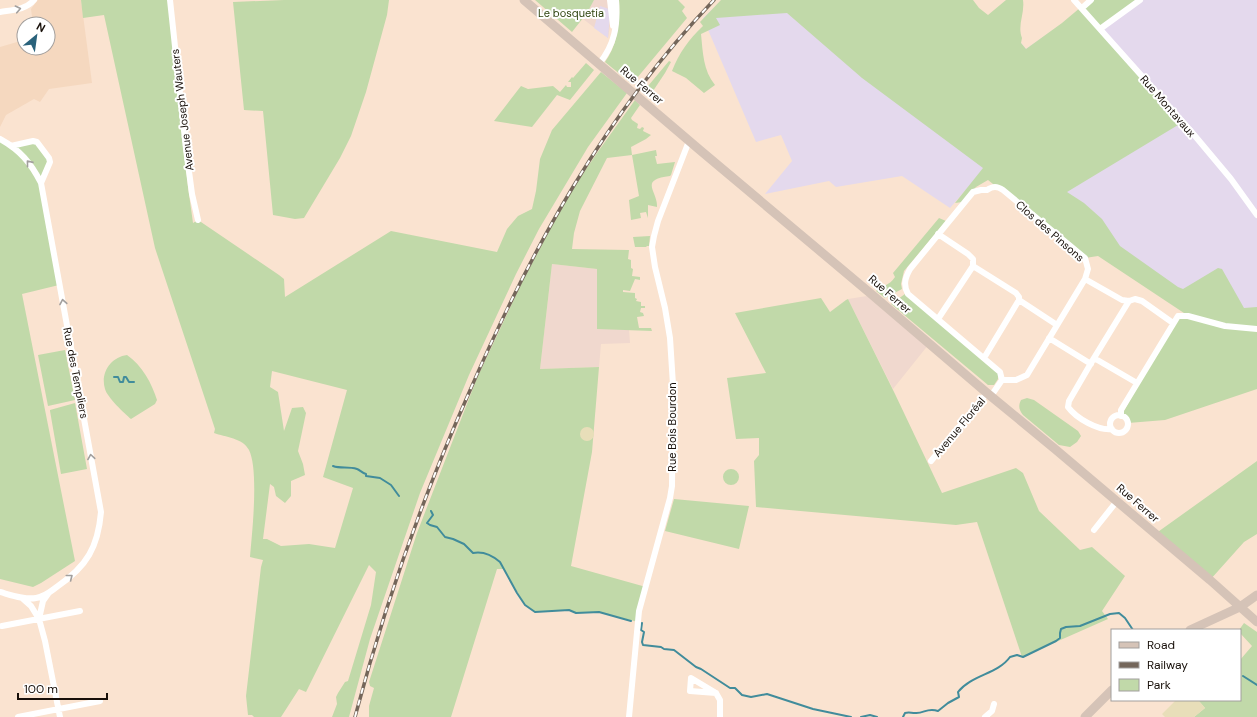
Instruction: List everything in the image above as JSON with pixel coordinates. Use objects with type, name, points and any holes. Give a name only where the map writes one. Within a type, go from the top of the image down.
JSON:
[{"type":"main road","name":"Rue Ferrer","points":[[524,0],[989,395],[1117,501],[1257,622]]},
{"type":"main road","points":[[1192,629],[1240,607],[1257,595]]},
{"type":"main road","points":[[1085,717],[1111,691]]},
{"type":"street","points":[[0,12],[29,6],[34,0]]},
{"type":"street","name":"Avenue Joseph Wauters","points":[[170,0],[186,149],[192,194],[198,220]]},
{"type":"street","points":[[610,0],[613,19],[613,37]]},
{"type":"street","points":[[599,64],[608,53],[613,37],[617,15],[616,0]]},
{"type":"street","name":"Rue Montavaux","points":[[1074,0],[1190,130],[1254,206],[1257,215]]},
{"type":"street","points":[[1082,8],[1091,0]]},
{"type":"street","points":[[1100,29],[1140,0]]},
{"type":"street","name":"Rue des Templiers","points":[[0,139],[20,152],[33,167],[41,183],[101,512],[97,536],[90,553],[80,569],[51,591],[38,598],[21,597]]},
{"type":"street","points":[[11,146],[33,141],[37,142],[49,158],[50,162],[41,183]]},
{"type":"street","name":"Rue Bois Bourdon","points":[[629,717],[640,611],[672,486],[672,359],[667,318],[652,252],[653,242],[658,221],[690,141]]},
{"type":"street","name":"Clos des Pinsons","points":[[938,234],[973,192],[987,190],[992,186],[998,187],[1085,258],[1088,269],[1085,279],[1025,377],[1016,380],[1002,380]]},
{"type":"street","points":[[938,319],[972,266],[972,259],[968,254],[938,234],[910,269],[905,280],[905,289],[908,294],[1000,372],[1002,380],[989,395]]},
{"type":"street","points":[[972,266],[1016,293],[1019,300],[1057,324]]},
{"type":"street","points":[[1085,279],[1122,300],[1129,301],[1136,299],[1142,301],[1173,323]]},
{"type":"street","points":[[984,358],[1019,300]]},
{"type":"street","points":[[1121,416],[1127,421],[1128,426],[1126,430],[1119,433],[1112,429],[1104,430],[1094,427],[1071,412],[1068,407],[1069,401],[1129,301]]},
{"type":"street","points":[[1121,416],[1121,410],[1178,316],[1182,315],[1226,326],[1257,329]]},
{"type":"street","points":[[1049,338],[1091,364]]},
{"type":"street","points":[[1094,358],[1137,383]]},
{"type":"street","name":"Avenue Floréal","points":[[931,462],[989,395]]},
{"type":"street","points":[[1112,429],[1111,424],[1113,419],[1121,416]]},
{"type":"street","points":[[1094,530],[1117,501]]},
{"type":"street","points":[[39,619],[43,601],[51,591]]},
{"type":"street","points":[[0,592],[21,597],[28,602],[39,619],[45,641],[60,717]]},
{"type":"street","points":[[2,626],[80,611]]},
{"type":"street","points":[[716,693],[720,700],[720,717]]},
{"type":"street","points":[[18,717],[100,701]]},
{"type":"street","points":[[985,717],[992,711],[994,704]]},
{"type":"shaded area","points":[[38,0],[81,0],[92,83],[49,89],[40,102],[34,99],[6,115],[0,127],[0,47],[16,42],[16,56],[56,56],[56,16],[32,16],[31,9]]},
{"type":"shaded area","points":[[594,0],[607,0],[610,25],[608,38],[583,19]]},
{"type":"shaded area","points":[[722,0],[1012,47],[1021,43],[1026,49],[1083,9],[1138,0],[1257,0],[1257,316],[1193,317],[984,169],[950,208],[902,176],[836,187],[829,181],[765,194],[792,161],[781,135],[756,142],[703,18]]},
{"type":"shaded area","points":[[600,6],[609,9],[608,38],[594,28]]},
{"type":"shaded area","points":[[552,264],[597,269],[597,329],[629,329],[630,343],[601,344],[599,367],[540,369]]},
{"type":"shaded area","points":[[867,296],[929,344],[893,389],[848,299]]},
{"type":"green space","points":[[81,0],[168,0],[193,223],[198,220],[284,279],[285,297],[391,231],[497,252],[507,229],[518,216],[532,209],[540,159],[552,130],[601,72],[627,93],[588,147],[539,229],[516,274],[469,375],[420,493],[370,639],[349,717],[332,717],[337,704],[336,697],[345,682],[348,681],[371,605],[376,572],[369,565],[306,692],[299,689],[281,717],[254,717],[252,715],[248,715],[246,696],[263,560],[250,557],[254,502],[254,472],[252,459],[249,450],[243,443],[233,438],[214,433],[215,429],[155,248],[104,15],[83,18]],"holes":[[[272,371],[347,390],[323,477],[353,488],[335,548],[309,544],[281,546],[267,539],[263,539],[270,484],[274,487],[276,496],[285,503],[291,496],[291,481],[305,475],[298,451],[306,413],[303,407],[292,408],[284,431],[278,392],[270,387]]]},
{"type":"green space","points":[[284,0],[389,0],[387,15],[366,92],[351,136],[340,158],[304,218],[295,219],[273,215],[263,111],[244,110],[233,2]]},
{"type":"green space","name":"Le bosquetia","points":[[535,0],[594,0],[587,13],[572,32]]},
{"type":"green space","points":[[619,0],[678,0],[685,7],[682,11],[687,18],[632,84],[605,62],[613,48],[617,32]]},
{"type":"green space","points":[[721,0],[973,0],[979,8],[988,15],[1006,0],[1023,0],[1020,29],[1022,38],[1021,43],[1026,49],[1081,7],[1093,0],[1140,0],[1100,29],[1183,122],[1067,192],[1084,203],[1102,219],[1120,246],[1178,287],[1183,289],[1218,268],[1222,269],[1244,308],[1257,307],[1257,389],[1165,420],[1128,423],[1125,418],[1121,416],[1178,316],[1187,315],[1098,256],[1085,258],[988,180],[976,187],[962,202],[955,203],[983,168],[862,78],[787,13],[716,18],[720,25],[701,34],[706,67],[715,85],[704,93],[686,78],[672,71],[685,47],[703,26],[700,22]]},
{"type":"green space","points":[[669,61],[671,62],[665,73],[649,97],[643,92]]},
{"type":"green space","points":[[586,63],[594,70],[570,100],[557,95],[532,127],[494,121],[521,86],[528,89],[553,86],[560,92],[566,85],[567,87],[571,87],[571,82],[568,82]]},
{"type":"green space","points":[[635,100],[640,105],[631,118],[638,124],[637,128],[644,128],[643,131],[651,135],[631,147],[632,155],[607,158],[580,211],[574,233],[572,249],[629,250],[628,259],[631,260],[631,268],[633,269],[632,276],[640,277],[640,280],[635,279],[630,291],[623,290],[623,292],[635,293],[635,298],[637,299],[636,301],[641,302],[641,306],[645,306],[645,308],[641,308],[640,312],[643,313],[644,316],[637,317],[639,328],[651,328],[652,331],[597,329],[597,269],[552,264],[540,369],[599,367],[592,452],[571,566],[646,587],[638,622],[599,612],[576,613],[569,610],[535,612],[525,605],[504,569],[497,569],[451,717],[369,717],[369,706],[374,688],[370,686],[369,682],[417,533],[477,378],[524,278],[572,190]]},
{"type":"green space","points":[[0,139],[11,146],[33,141],[49,158],[41,183],[59,285],[22,294],[75,561],[33,587],[0,579]]},
{"type":"green space","points":[[656,150],[657,156],[655,156],[657,164],[675,162],[670,176],[660,178],[652,183],[657,201],[657,207],[648,205],[648,218],[646,212],[640,213],[641,218],[631,220],[629,200],[639,196],[632,155]]},
{"type":"green space","points":[[939,218],[946,221],[904,271],[901,284],[902,289],[885,298],[876,291],[893,280],[895,277],[893,273]]},
{"type":"green space","points":[[650,236],[649,246],[635,247],[633,237]]},
{"type":"green space","points":[[905,294],[998,372],[998,379],[994,385],[988,385],[891,304]]},
{"type":"green space","points":[[821,298],[830,312],[848,299],[942,493],[1016,468],[1023,473],[1039,511],[1080,550],[1092,547],[1125,576],[1102,611],[1108,619],[1022,657],[977,522],[956,525],[756,507],[754,461],[759,455],[759,438],[736,439],[727,378],[766,373],[735,313]]},
{"type":"green space","points":[[65,350],[75,400],[48,406],[38,355]]},
{"type":"green space","points":[[127,355],[142,369],[146,375],[157,400],[155,404],[131,419],[116,405],[106,392],[104,383],[104,377],[112,362],[121,356]]},
{"type":"green space","points":[[1027,398],[1034,400],[1078,431],[1081,436],[1077,442],[1070,447],[1059,445],[1023,415],[1019,404],[1021,400]]},
{"type":"green space","points":[[75,403],[87,469],[61,474],[50,410]]},
{"type":"green space","points":[[1257,461],[1257,534],[1244,542],[1210,580],[1155,534]]},
{"type":"green space","points":[[731,469],[737,471],[739,477],[737,483],[731,485],[725,483],[723,477],[725,471]]},
{"type":"green space","points":[[674,499],[749,506],[739,549],[665,531]]},
{"type":"green space","points":[[1244,623],[1257,632],[1257,717],[1194,717],[1205,708],[1199,701],[1241,701],[1241,659],[1252,646],[1241,634],[1241,629],[1240,629]]},
{"type":"sand","points":[[587,427],[592,429],[594,434],[592,439],[587,441],[582,439],[580,434],[582,429]]},
{"type":"sand","points":[[1175,701],[1199,701],[1205,708],[1194,717],[1165,717],[1162,714]]},
{"type":"waterway","points":[[114,377],[118,377],[120,382],[123,382],[124,377],[126,377],[129,382],[134,382]]},
{"type":"waterway","points":[[333,466],[358,469],[366,474],[366,476],[380,478],[391,485],[399,496]]},
{"type":"waterway","points":[[431,511],[433,515],[427,523],[437,527],[445,537],[464,544],[473,553],[488,554],[500,562],[525,605],[535,612],[569,610],[576,613],[599,612],[631,621]]},
{"type":"waterway","points":[[903,717],[905,713],[918,713],[928,710],[938,711],[959,697],[958,692],[963,686],[999,667],[1010,657],[1017,655],[1023,657],[1056,641],[1060,638],[1061,629],[1066,627],[1080,626],[1110,614],[1119,613],[1125,618],[1132,629]]},
{"type":"waterway","points":[[642,623],[641,630],[644,632],[642,642],[643,645],[674,650],[696,667],[730,688],[735,688],[742,695],[751,697],[767,694],[813,709],[851,717]]},
{"type":"waterway","points":[[1243,676],[1257,685]]},
{"type":"waterway","points":[[861,717],[870,715],[877,717]]},
{"type":"railway","points":[[355,717],[391,594],[435,474],[468,395],[517,289],[573,186],[605,137],[638,90],[675,44],[714,0]]}]
